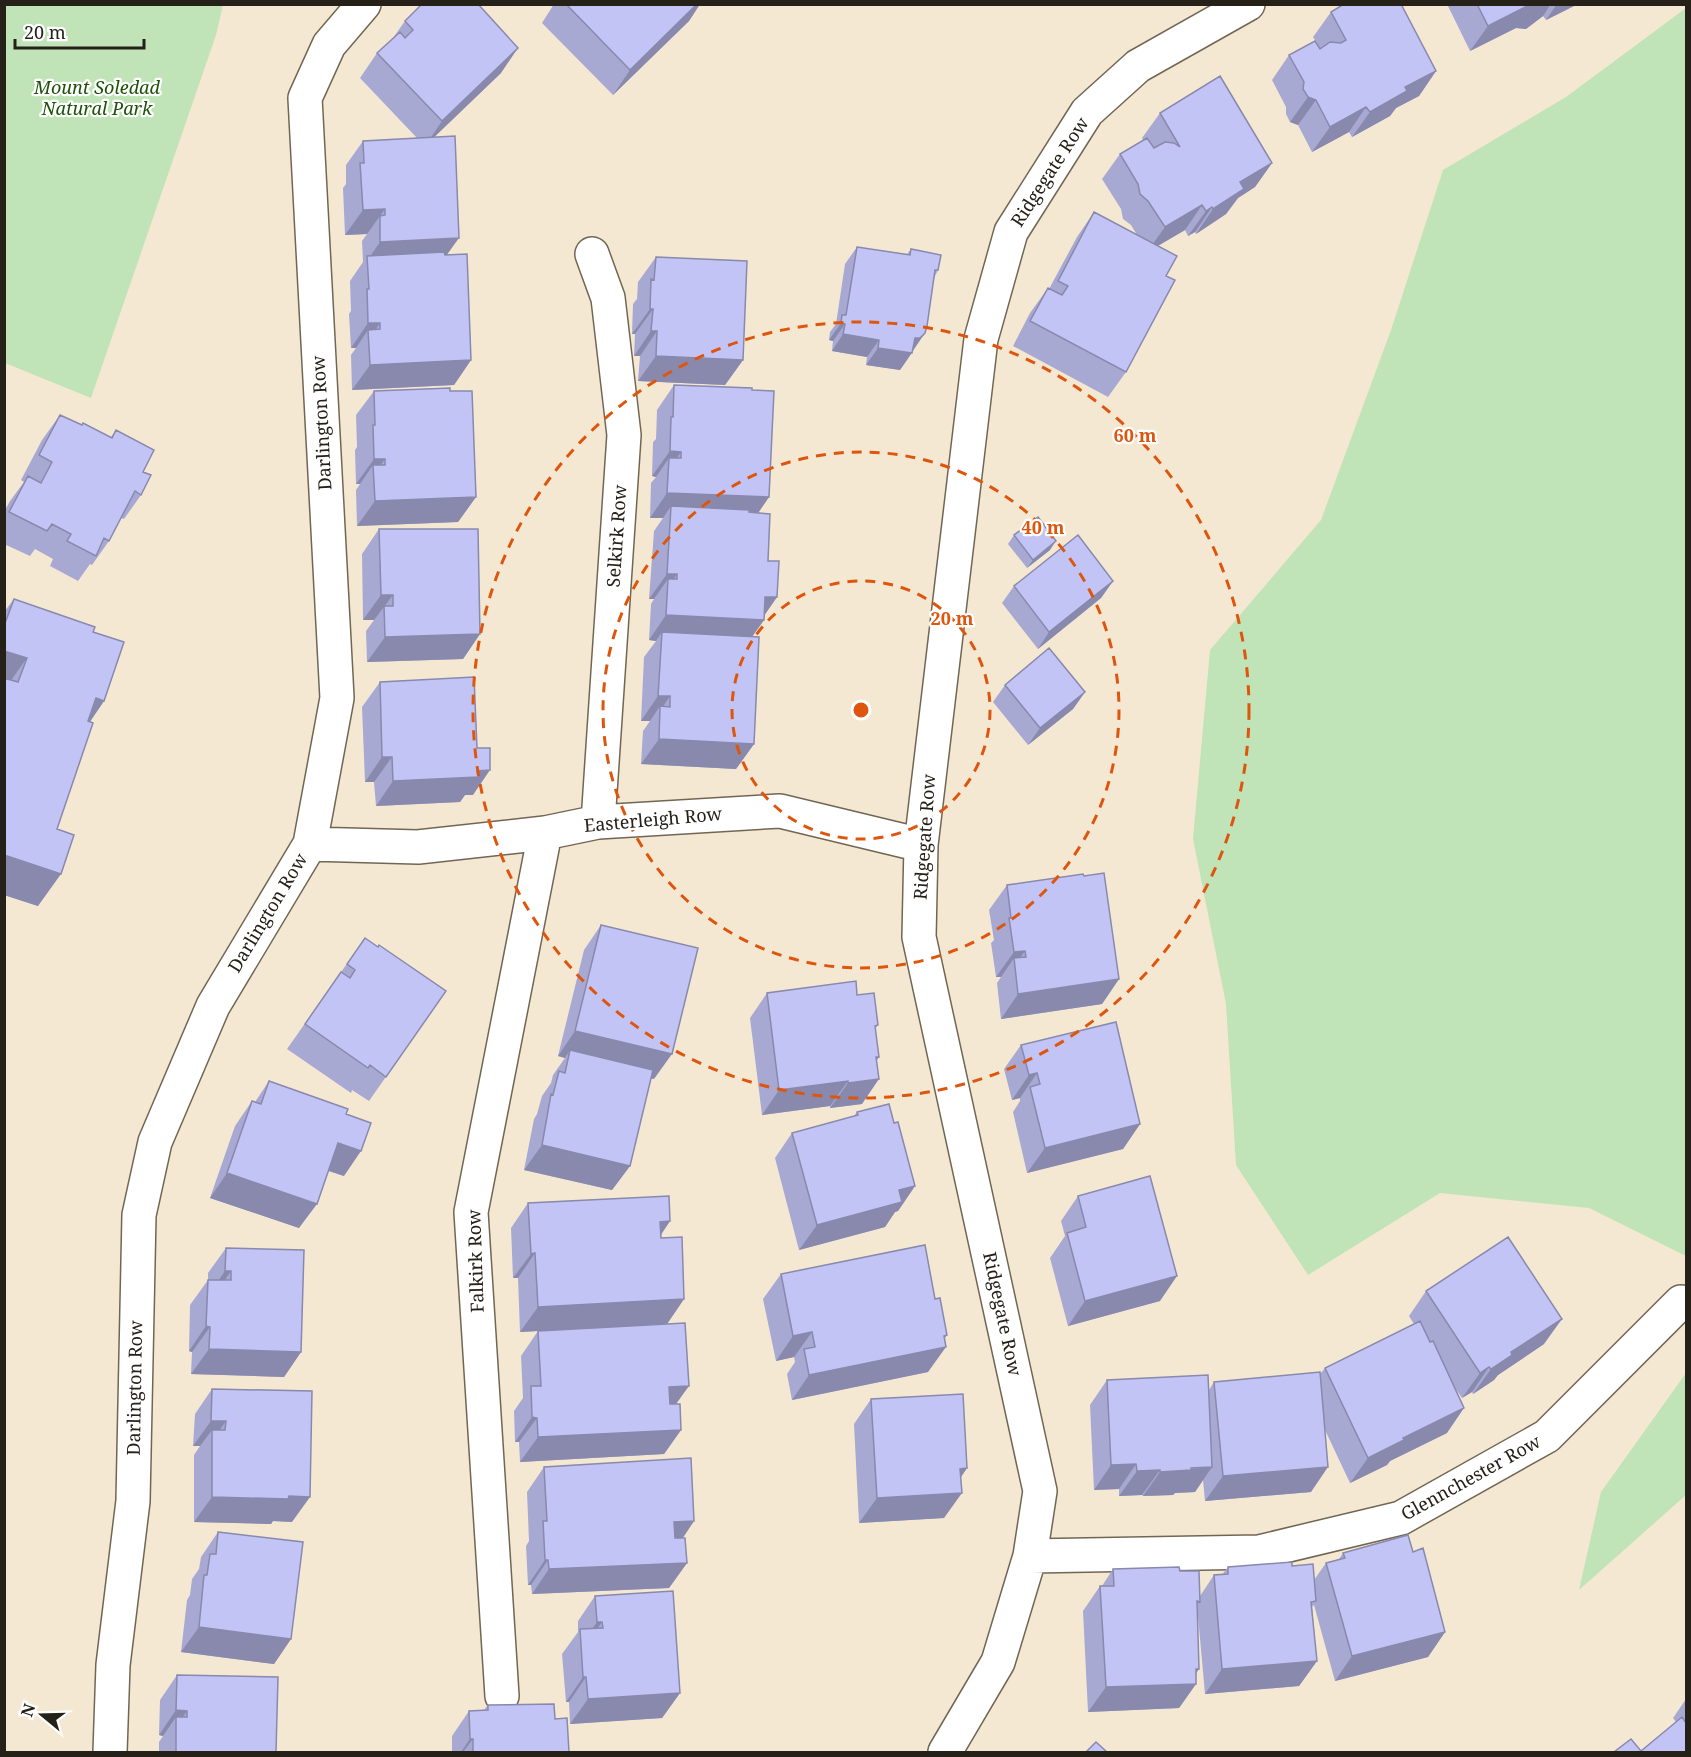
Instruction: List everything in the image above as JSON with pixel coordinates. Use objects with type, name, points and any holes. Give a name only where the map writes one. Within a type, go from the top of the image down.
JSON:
[{"type":"street","name":"Darlington Row","points":[[110,1752],[113,1665],[133,1501],[139,1215],[155,1142],[213,1006],[309,844],[337,698],[305,98],[329,45],[364,4]]},
{"type":"street","name":"Ridgegate Row","points":[[945,1752],[998,1662],[1030,1556],[1041,1491],[919,937],[921,845],[981,339],[1011,232],[1088,112],[1138,66],[1248,4]]},
{"type":"street","name":"Selkirk Row","points":[[592,254],[608,298],[624,435],[598,822]]},
{"type":"street","name":"Easterleigh Row","points":[[309,844],[418,847],[545,833],[598,822],[780,811],[921,845]]},
{"type":"street","name":"Falkirk Row","points":[[502,1696],[471,1212],[545,833]]},
{"type":"street","name":"Glennchester Row","points":[[1030,1556],[1259,1552],[1401,1518],[1547,1436],[1681,1302]]},
{"type":"green space","name":"Mount Soledad Natural Park","points":[[4,5],[223,5],[216,35],[91,398],[5,363]]},
{"type":"green space","points":[[1686,8],[1686,1256],[1589,1208],[1440,1193],[1308,1275],[1236,1165],[1226,1004],[1193,839],[1210,650],[1321,520],[1391,330],[1443,170],[1566,97]]},
{"type":"green space","points":[[1686,1373],[1686,1495],[1579,1590],[1601,1492]]},
{"type":"building","points":[[422,4],[478,4],[518,48],[442,121],[377,53],[400,32],[405,38],[413,30],[405,21]]},
{"type":"building","points":[[566,4],[697,4],[630,70]]},
{"type":"building","points":[[1344,4],[1401,4],[1436,71],[1405,87],[1407,91],[1370,112],[1366,107],[1330,127],[1316,100],[1308,97],[1303,89],[1304,82],[1289,55],[1315,41],[1320,49],[1330,42],[1341,43],[1346,40],[1331,12]]},
{"type":"building","points":[[1477,4],[1531,4],[1488,26]]},
{"type":"building","points":[[1220,76],[1272,163],[1240,182],[1244,189],[1213,209],[1212,207],[1206,211],[1202,205],[1165,227],[1148,201],[1140,194],[1138,184],[1120,154],[1147,138],[1154,148],[1165,142],[1174,143],[1180,147],[1160,113]]},
{"type":"building","points":[[455,136],[459,238],[380,242],[380,216],[385,215],[385,209],[363,210],[360,163],[364,163],[363,141]]},
{"type":"building","points":[[1094,212],[1177,256],[1166,276],[1175,280],[1126,372],[1030,321],[1048,288],[1062,295],[1068,286],[1058,281]]},
{"type":"building","points":[[857,247],[910,255],[911,249],[941,255],[938,270],[935,270],[925,333],[920,338],[915,338],[912,353],[878,348],[879,340],[843,334],[845,324],[841,323],[842,315],[846,315]]},
{"type":"building","points":[[444,252],[445,255],[467,254],[471,360],[370,365],[368,330],[380,329],[380,323],[368,323],[367,256]]},
{"type":"building","points":[[656,257],[747,261],[743,360],[656,356],[657,331],[651,331],[653,309],[650,309],[651,279],[654,280]]},
{"type":"building","points":[[674,385],[774,391],[769,497],[667,493],[669,458],[681,458],[681,452],[670,451]]},
{"type":"building","points":[[450,388],[450,391],[472,391],[476,497],[375,501],[373,465],[385,465],[385,459],[374,459],[374,391]]},
{"type":"building","points":[[60,415],[82,425],[83,423],[112,438],[116,430],[154,450],[143,472],[151,475],[141,495],[135,491],[109,541],[104,538],[96,556],[67,541],[71,534],[52,524],[47,531],[9,512],[28,476],[41,483],[52,462],[39,455]]},
{"type":"building","points":[[671,506],[749,510],[749,512],[770,514],[768,561],[779,561],[777,597],[765,597],[764,620],[666,615],[668,579],[677,579],[677,574],[667,574]]},
{"type":"building","points":[[1038,517],[1056,541],[1033,560],[1014,535]]},
{"type":"building","points":[[379,529],[478,529],[480,634],[385,637],[384,606],[393,606],[393,595],[381,595]]},
{"type":"building","points":[[1078,535],[1113,581],[1049,632],[1014,586]]},
{"type":"building","points":[[14,599],[95,627],[93,632],[124,642],[104,701],[96,698],[88,721],[93,723],[57,829],[74,835],[61,874],[4,855],[4,678],[18,682],[27,658],[4,651],[4,626]]},
{"type":"building","points":[[662,632],[759,637],[754,744],[659,739],[660,706],[670,707],[670,696],[658,696]]},
{"type":"building","points":[[1049,648],[1085,692],[1040,728],[1005,685]]},
{"type":"building","points":[[474,677],[477,748],[490,748],[490,770],[477,771],[478,777],[393,781],[392,757],[382,757],[380,682]]},
{"type":"building","points":[[1104,873],[1119,979],[1018,994],[1014,958],[1026,957],[1025,951],[1014,952],[1007,885]]},
{"type":"building","points":[[601,925],[698,948],[672,1054],[575,1031]]},
{"type":"building","points":[[365,938],[378,947],[379,945],[446,991],[386,1077],[370,1065],[368,1068],[305,1024],[341,972],[350,978],[355,970],[347,964]]},
{"type":"building","points":[[856,981],[857,995],[874,993],[878,1025],[875,1026],[879,1079],[779,1090],[767,993]]},
{"type":"building","points":[[1116,1022],[1140,1124],[1045,1148],[1030,1087],[1040,1084],[1037,1073],[1029,1075],[1021,1045]]},
{"type":"building","points":[[570,1050],[653,1070],[630,1166],[542,1145],[551,1094],[553,1095],[559,1071],[565,1073]]},
{"type":"building","points":[[269,1081],[348,1109],[346,1114],[371,1123],[361,1151],[338,1143],[317,1204],[227,1173],[252,1101],[261,1104]]},
{"type":"building","points":[[889,1104],[894,1123],[898,1122],[915,1186],[899,1190],[902,1202],[817,1225],[792,1133]]},
{"type":"building","points":[[1150,1176],[1177,1276],[1085,1301],[1067,1233],[1086,1227],[1078,1196]]},
{"type":"building","points":[[669,1196],[670,1221],[660,1222],[661,1238],[682,1237],[684,1299],[538,1307],[535,1253],[531,1254],[528,1203]]},
{"type":"building","points":[[1508,1237],[1562,1319],[1511,1352],[1512,1355],[1491,1369],[1489,1367],[1480,1373],[1426,1291]]},
{"type":"building","points":[[925,1245],[935,1299],[940,1298],[947,1335],[944,1336],[946,1347],[809,1375],[804,1349],[815,1347],[812,1332],[793,1336],[781,1274]]},
{"type":"building","points":[[226,1248],[304,1250],[301,1352],[209,1349],[210,1327],[206,1326],[208,1280],[231,1280],[231,1271],[225,1271]]},
{"type":"building","points":[[1420,1321],[1430,1342],[1433,1341],[1464,1408],[1368,1458],[1325,1368]]},
{"type":"building","points":[[685,1323],[689,1386],[669,1387],[670,1404],[680,1404],[681,1430],[538,1437],[537,1418],[532,1417],[531,1386],[541,1386],[538,1331]]},
{"type":"building","points":[[1320,1372],[1328,1467],[1223,1476],[1214,1382]]},
{"type":"building","points":[[1208,1375],[1212,1467],[1160,1472],[1160,1470],[1137,1471],[1136,1464],[1111,1465],[1107,1380]]},
{"type":"building","points":[[212,1389],[312,1391],[310,1497],[289,1496],[288,1499],[212,1497],[212,1430],[225,1430],[226,1421],[211,1421]]},
{"type":"building","points":[[963,1394],[967,1468],[960,1469],[962,1493],[877,1498],[871,1399]]},
{"type":"building","points":[[691,1458],[694,1521],[674,1522],[675,1538],[685,1538],[687,1563],[549,1569],[548,1560],[545,1560],[543,1521],[547,1521],[544,1467]]},
{"type":"building","points":[[218,1532],[303,1542],[291,1639],[199,1627],[204,1575],[207,1575],[210,1554],[216,1554]]},
{"type":"building","points":[[1408,1535],[1413,1552],[1423,1548],[1445,1632],[1352,1656],[1326,1563],[1345,1558],[1343,1553]]},
{"type":"building","points":[[1292,1562],[1292,1566],[1313,1564],[1316,1601],[1311,1602],[1317,1661],[1222,1669],[1214,1575],[1228,1574],[1228,1567]]},
{"type":"building","points":[[1179,1567],[1180,1571],[1199,1571],[1200,1602],[1197,1601],[1199,1669],[1196,1669],[1196,1684],[1106,1687],[1100,1586],[1114,1586],[1113,1569]]},
{"type":"building","points":[[673,1591],[680,1693],[588,1699],[586,1677],[583,1677],[580,1629],[603,1628],[602,1622],[597,1622],[595,1596]]},
{"type":"building","points":[[177,1675],[278,1677],[276,1752],[176,1752],[176,1717],[187,1717],[187,1711],[176,1710]]},
{"type":"building","points":[[554,1704],[555,1719],[567,1718],[569,1752],[473,1752],[469,1711],[488,1710],[488,1705]]},
{"type":"building","points":[[1682,1717],[1686,1723],[1686,1752],[1614,1752],[1631,1739],[1641,1751]]},
{"type":"building","points":[[1096,1742],[1107,1752],[1086,1752]]}]
